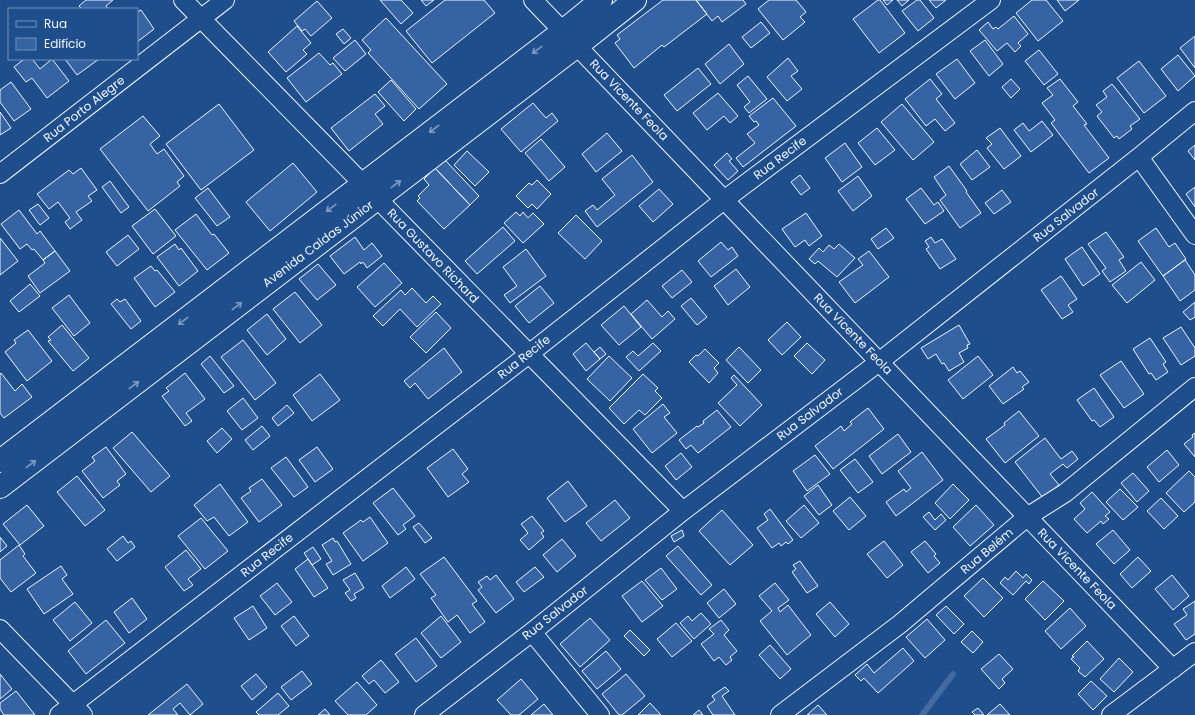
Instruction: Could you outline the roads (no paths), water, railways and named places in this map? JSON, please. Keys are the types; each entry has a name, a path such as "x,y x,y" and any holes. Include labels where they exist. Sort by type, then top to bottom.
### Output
{"main road":[{"name":"Avenida Caldas Júnior","path":"570,38 601,0"},
{"name":"Avenida Caldas Júnior","path":"0,487 370,191 570,38 635,0"},
{"name":"Avenida Caldas Júnior","path":"0,461 370,191"}],"street":[{"name":"Rua Gustavo Richard","path":"183,0 683,512"},
{"name":"Rua Porto Alegre","path":"0,174 225,0"},
{"name":"Rua Vicente Feola","path":"533,0 1173,669"},
{"name":"Rua Recife","path":"71,711 724,200 991,0"},
{"name":"Rua Salvador","path":"424,715 532,632 683,512 879,362 1195,111"},
{"path":"1139,157 1195,235"},
{"name":"Rua Belém","path":"780,715 900,624 1027,517 1065,493 1195,387"},
{"path":"0,629 71,711"},
{"path":"532,632 600,715"},
{"path":"1111,715 1195,652"}],"waterway":[{"path":"922,715 953,674"}]}
